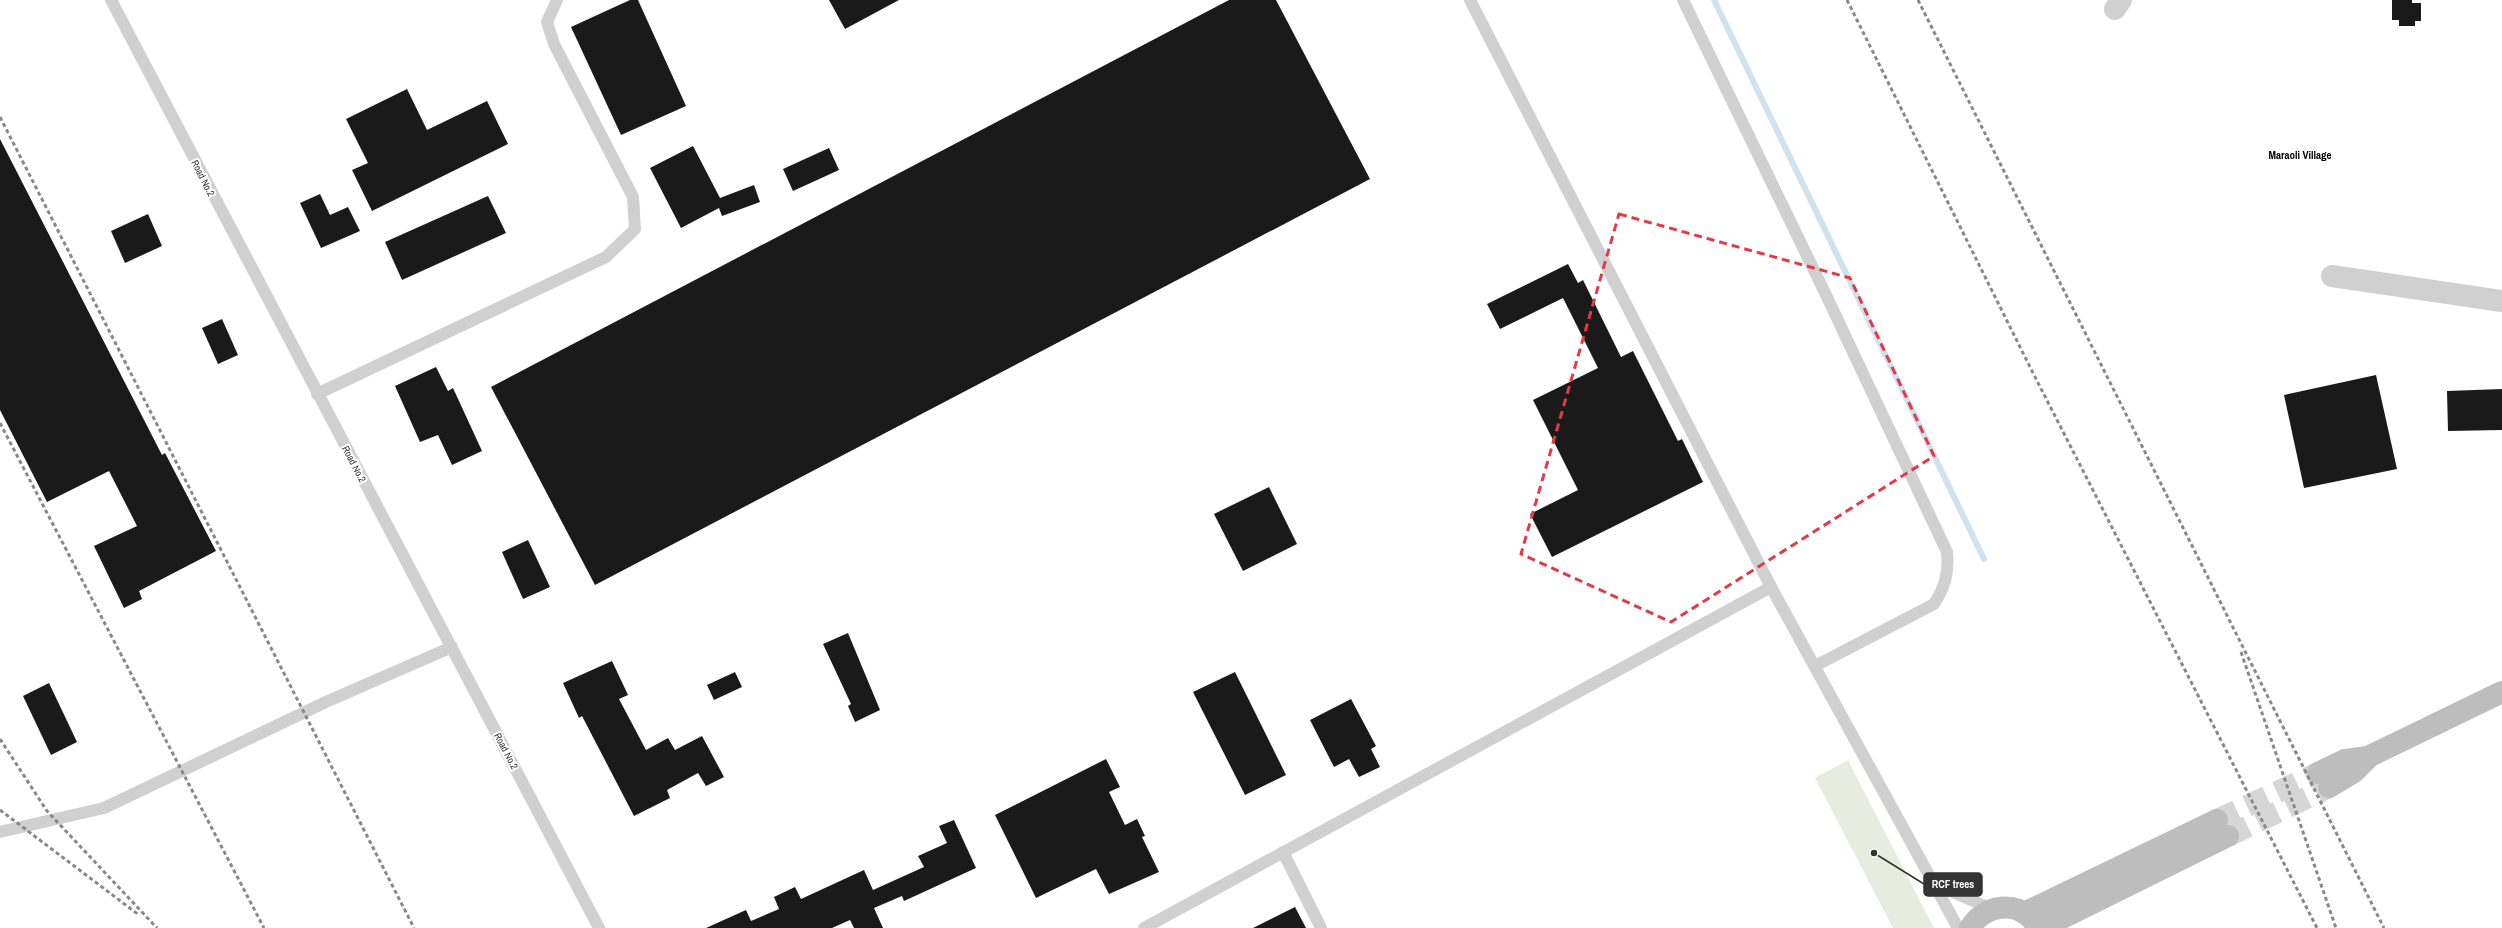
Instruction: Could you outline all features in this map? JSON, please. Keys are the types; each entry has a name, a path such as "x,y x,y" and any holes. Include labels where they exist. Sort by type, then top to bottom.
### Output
{"street":[{"path":"2332,276 2502,301"},
{"path":"2324,780 2354,772 2368,757 2502,692"},
{"path":"1970,928 1983,914 1992,909 2014,909 2031,920 2223,828"},
{"path":"2042,928 2140,869"}],"lane":[{"name":"Road No.2","path":"111,0 599,928"},
{"path":"317,394 606,257 635,229 633,197 554,44 547,22 557,0"},
{"path":"1470,0 1771,587 1958,928"},
{"path":"1683,0 1831,304 1947,552 1948,570 1943,590 1934,604 1815,666"},
{"path":"1144,928 1771,587"},
{"path":"0,832 104,808 328,701 452,648"},
{"path":"1283,852 1321,928"},
{"path":"1934,884 1992,909"}],"highlighted area":[{"path":"1619,214 1850,278 1934,456 1671,622 1521,554"}],"shaded area":[{"path":"1848,760 1934,928 1893,928 1815,778"}],"building":[{"path":"630,0 638,0 686,106 621,135 571,27"},
{"path":"829,0 899,0 845,29"},
{"path":"1229,0 1276,0 1370,179 595,585 491,387"},
{"path":"2392,0 2412,0 2412,3 2421,3 2421,21 2415,21 2415,26 2399,26 2399,20 2392,20"},
{"path":"407,89 427,130 487,101 508,144 372,211 352,170 368,163 346,119"},
{"path":"0,139 162,455 165,453 216,551 139,591 142,599 124,608 94,546 137,526 109,471 47,502 0,410"},
{"path":"693,146 720,198 754,185 760,202 722,216 719,208 681,228 650,168"},
{"path":"829,148 839,170 793,191 783,169"},
{"path":"320,194 330,215 348,207 360,231 321,248 300,203"},
{"path":"488,196 506,233 402,280 385,242"},
{"path":"148,214 162,246 125,263 111,231"},
{"path":"1568,264 1578,283 1583,280 1621,357 1633,351 1678,441 1682,439 1703,482 1552,557 1530,514 1578,490 1533,400 1598,368 1563,298 1500,329 1487,304"},
{"path":"222,319 238,355 218,364 202,328"},
{"path":"436,367 448,391 453,388 482,451 452,465 438,435 420,442 395,386"},
{"path":"2376,375 2397,469 2304,488 2284,395"},
{"path":"2502,389 2502,430 2448,431 2447,391"},
{"path":"1269,487 1297,544 1243,571 1214,514"},
{"path":"528,540 550,587 523,599 502,552"},
{"path":"848,633 880,710 855,722 848,706 851,704 823,644"},
{"path":"612,661 628,695 619,699 646,750 668,738 675,750 702,736 724,777 706,786 698,773 667,790 670,798 634,816 582,716 579,718 563,683"},
{"path":"735,672 742,687 714,700 707,685"},
{"path":"1235,672 1286,775 1245,795 1193,692"},
{"path":"49,683 77,742 51,755 23,696"},
{"path":"1351,699 1376,746 1371,749 1380,767 1359,777 1349,759 1334,767 1310,720"},
{"path":"1106,759 1120,787 1109,792 1125,825 1137,819 1145,836 1142,837 1159,872 1109,894 1096,869 1036,898 995,815"},
{"path":"954,820 976,868 904,901 902,896 874,908 883,928 854,928 850,920 832,928 706,928 746,910 751,921 779,909 774,897 795,887 801,899 864,870 873,890 924,867 918,856 947,843 939,826"},
{"path":"1295,907 1306,928 1253,928"}],"waterway":[{"path":"1714,0 1984,559"}],"tunnel":[{"path":"2217,820 2318,773"},
{"path":"2228,836 2329,787"}],"railway":[{"path":"1847,0 2033,373 2317,928"},
{"path":"1918,0 2384,928"},
{"path":"0,117 414,928"},
{"path":"0,423 264,928"},
{"path":"2241,652 2336,928"},
{"path":"0,739 47,811 157,928"},
{"path":"0,810 139,915"}],"place":[{"name":"RCF trees","path":"1874,853"}],"district":[{"name":"Maraoli Village","path":"2300,155"}]}
